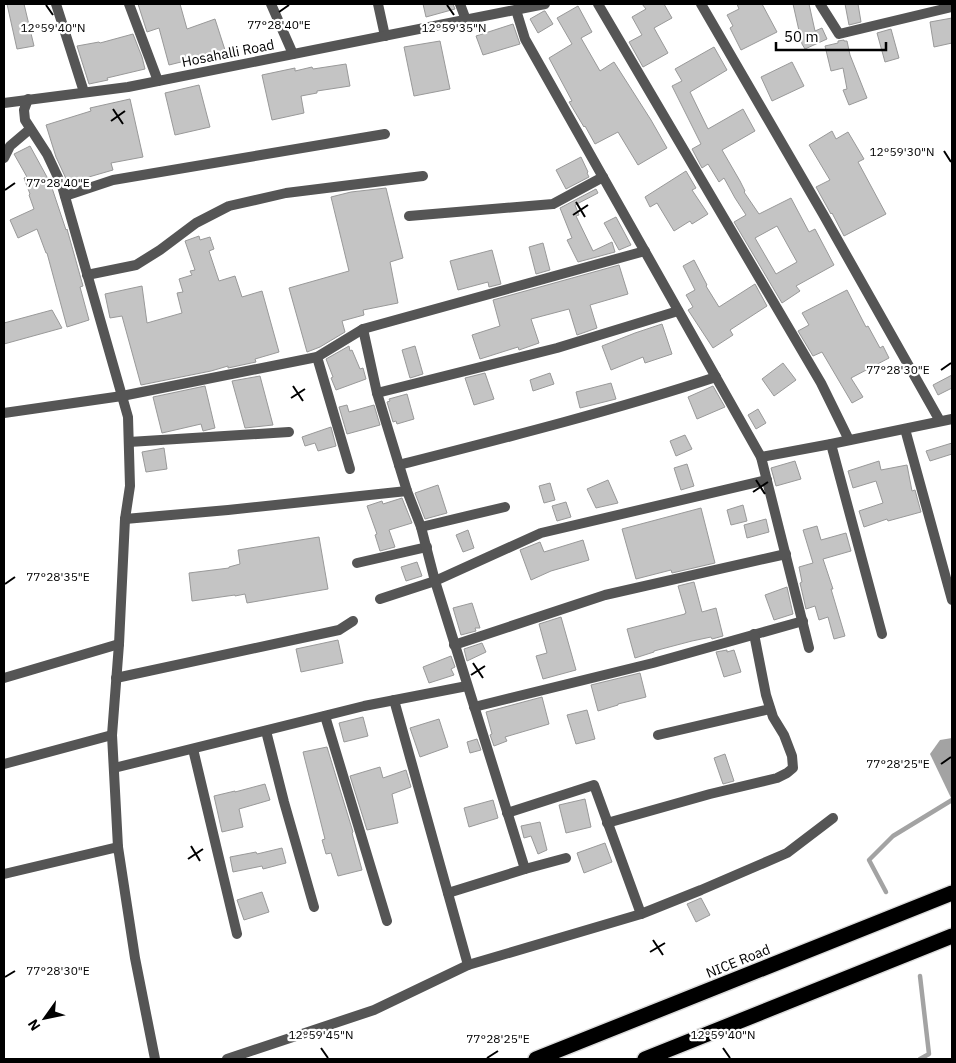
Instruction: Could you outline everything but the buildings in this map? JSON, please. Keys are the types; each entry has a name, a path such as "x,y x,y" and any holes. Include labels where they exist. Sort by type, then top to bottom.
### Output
{"highway":[{"name":"NICE Road","path":"536,1059 952,893"},
{"path":"645,1059 952,936"}],"street":[{"path":"56,4 84,92"},
{"path":"129,4 158,81"},
{"path":"271,4 293,54"},
{"path":"378,4 385,36"},
{"path":"460,4 466,20"},
{"name":"Hosahalli Road","path":"4,103 128,87 545,4"},
{"path":"598,4 820,383 849,440"},
{"path":"701,4 940,421"},
{"path":"820,4 839,34 952,7"},
{"path":"516,10 526,39 761,457 810,648"},
{"path":"28,99 24,110 25,120 47,154 62,186 128,417 130,486 125,519 119,644 112,735 118,847 134,958 155,1059"},
{"path":"4,158 10,146 30,129"},
{"path":"65,196 113,180 385,134"},
{"path":"87,275 136,265 196,224 229,206 286,194 423,176"},
{"path":"409,216 552,204 603,177"},
{"path":"4,413 122,396 318,357 362,329 645,251"},
{"path":"377,394 557,348 678,311"},
{"path":"362,329 377,394 407,491 421,527 454,645 525,869"},
{"path":"318,357 350,469"},
{"path":"399,465 664,394 716,377"},
{"path":"761,457 952,419"},
{"path":"905,429 952,600"},
{"path":"129,442 289,432"},
{"path":"831,444 882,634"},
{"path":"380,599 435,581 541,533 767,480"},
{"path":"125,519 407,491"},
{"path":"421,527 504,507"},
{"path":"356,563 427,547"},
{"path":"454,645 605,595 786,554"},
{"path":"116,678 339,630 353,621"},
{"path":"474,707 653,663 803,622"},
{"path":"607,822 777,778 788,773 793,768 792,756 784,735 770,709 754,634"},
{"path":"4,678 119,644"},
{"path":"114,768 325,716 467,686"},
{"path":"394,700 468,965"},
{"path":"658,735 770,709"},
{"path":"325,716 387,921"},
{"path":"266,730 314,907"},
{"path":"4,764 112,735"},
{"path":"193,749 237,934"},
{"path":"507,813 594,785 641,914"},
{"path":"227,1059 374,1010 468,965 641,914 787,853 833,818"},
{"path":"4,874 118,847"},
{"path":"448,893 566,858"}],"shaded area":[{"path":"952,738 952,800 930,754 940,740"}],"waterway":[{"path":"886,892 869,860 893,836 952,800"},
{"path":"920,976 929,1054 920,1059"}]}
